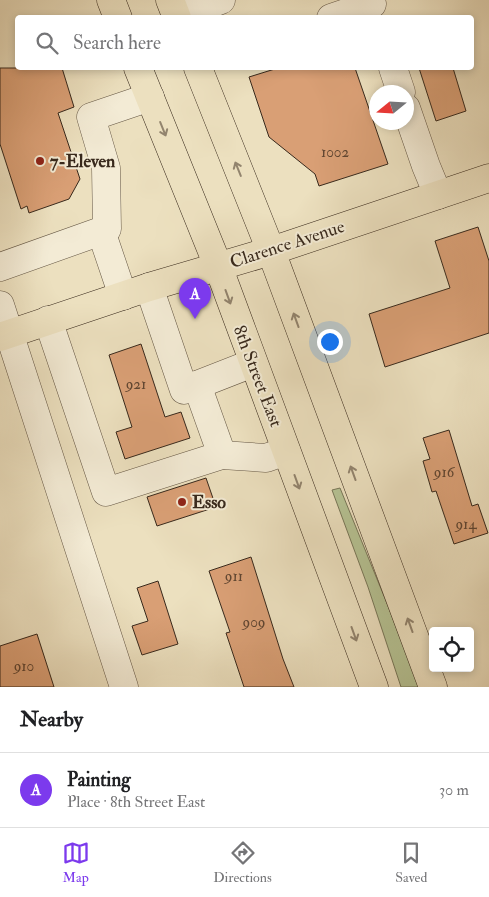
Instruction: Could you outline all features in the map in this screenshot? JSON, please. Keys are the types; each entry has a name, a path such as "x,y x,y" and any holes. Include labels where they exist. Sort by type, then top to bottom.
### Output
{"main road":[{"path":"111,0 117,15"},
{"name":"8th Street East","path":"139,70 218,266 374,687"},
{"path":"199,70 271,251 433,687"},
{"name":"Clarence Avenue","path":"4,336 149,287 271,251 489,178"}],"lane":[{"path":"175,11 220,0"},
{"path":"342,15 373,7"},
{"path":"394,70 399,85"},
{"path":"0,267 107,229 106,168 91,117 150,97"},
{"path":"414,130 438,195"},
{"path":"101,231 123,296"},
{"path":"149,287 184,390 254,363"},
{"path":"0,305 4,336 124,687"},
{"path":"48,320 106,492 222,455 266,458 286,451"},
{"path":"197,385 222,455"}],"green space":[{"path":"340,488 419,687 401,687 368,587 332,490"}],"building":[{"name":"7-Eleven","path":"0,68 15,68 15,70 63,70 74,107 58,113 80,179 69,199 29,213 27,206 21,209 0,144"},
{"path":"272,70 356,70 369,109 369,130 376,130 388,164 319,186 315,174 269,137 249,77"},
{"path":"420,70 454,70 466,111 436,121"},
{"path":"478,227 489,261 489,333 385,367 369,314 450,288 435,241"},
{"name":"Esso","path":"141,344 165,417 181,412 190,438 125,459 116,432 132,427 109,355"},
{"path":"449,430 472,506 478,504 488,533 454,544 436,491 432,492 423,461 430,459 423,438"},
{"name":"Esso","path":"206,478 216,507 157,526 147,497"},
{"path":"251,557 283,659 294,687 244,687 226,633 230,632 209,571"},
{"path":"158,581 178,644 142,655 132,626 148,621 137,588"},
{"path":"37,634 54,687 0,687 0,646"}],"place":[{"name":"7-Eleven","path":"40,161"},
{"name":"Painting","path":"195,319"},
{"name":"Esso","path":"182,502"}]}
